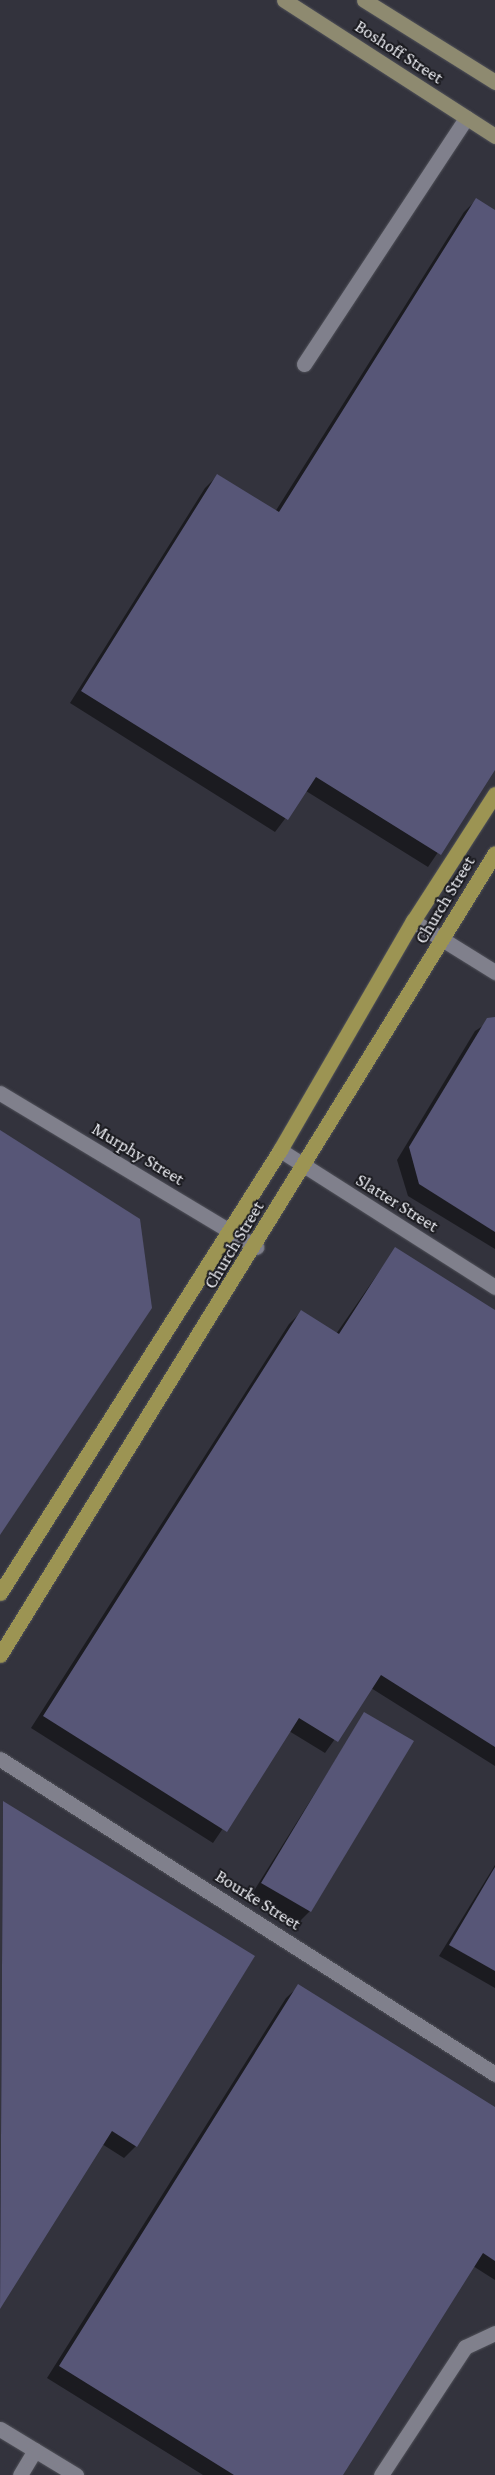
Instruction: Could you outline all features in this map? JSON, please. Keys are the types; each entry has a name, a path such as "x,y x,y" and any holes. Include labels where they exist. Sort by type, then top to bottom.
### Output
{"main road":[{"name":"Boshoff Street","path":"284,0 495,136"},
{"name":"Boshoff Street","path":"364,0 495,82"},
{"name":"Church Street","path":"0,1592 280,1150 413,921 495,794"},
{"name":"Church Street","path":"0,1654 256,1247 303,1166 495,853"}],"street":[{"path":"304,364 466,118"},
{"path":"413,921 495,972"},
{"name":"Murphy Street","path":"0,1093 256,1247"},
{"name":"Slatter Street","path":"280,1150 495,1287"},
{"name":"Bourke Street","path":"0,1759 495,2074"},
{"path":"381,2475 465,2347 495,2333"},
{"path":"0,2428 76,2475"},
{"path":"20,2475 35,2450"}],"building":[{"path":"476,198 495,210 495,770 441,855 316,777 288,820 81,691 217,474 279,512"},
{"path":"495,1017 495,1232 419,1184 409,1147 487,1018"},
{"path":"0,1130 140,1219 152,1308 0,1535"},
{"path":"395,1247 495,1310 495,1747 381,1675 338,1742 299,1718 227,1832 43,1716 301,1310 339,1334"},
{"path":"364,1712 414,1741 311,1912 261,1883"},
{"path":"3,1801 255,1956 137,2147 112,2131 0,2309"},
{"path":"495,1867 495,1971 449,1945"},
{"path":"298,1984 495,2107 495,2261 483,2253 343,2475 234,2475 59,2366"}]}
